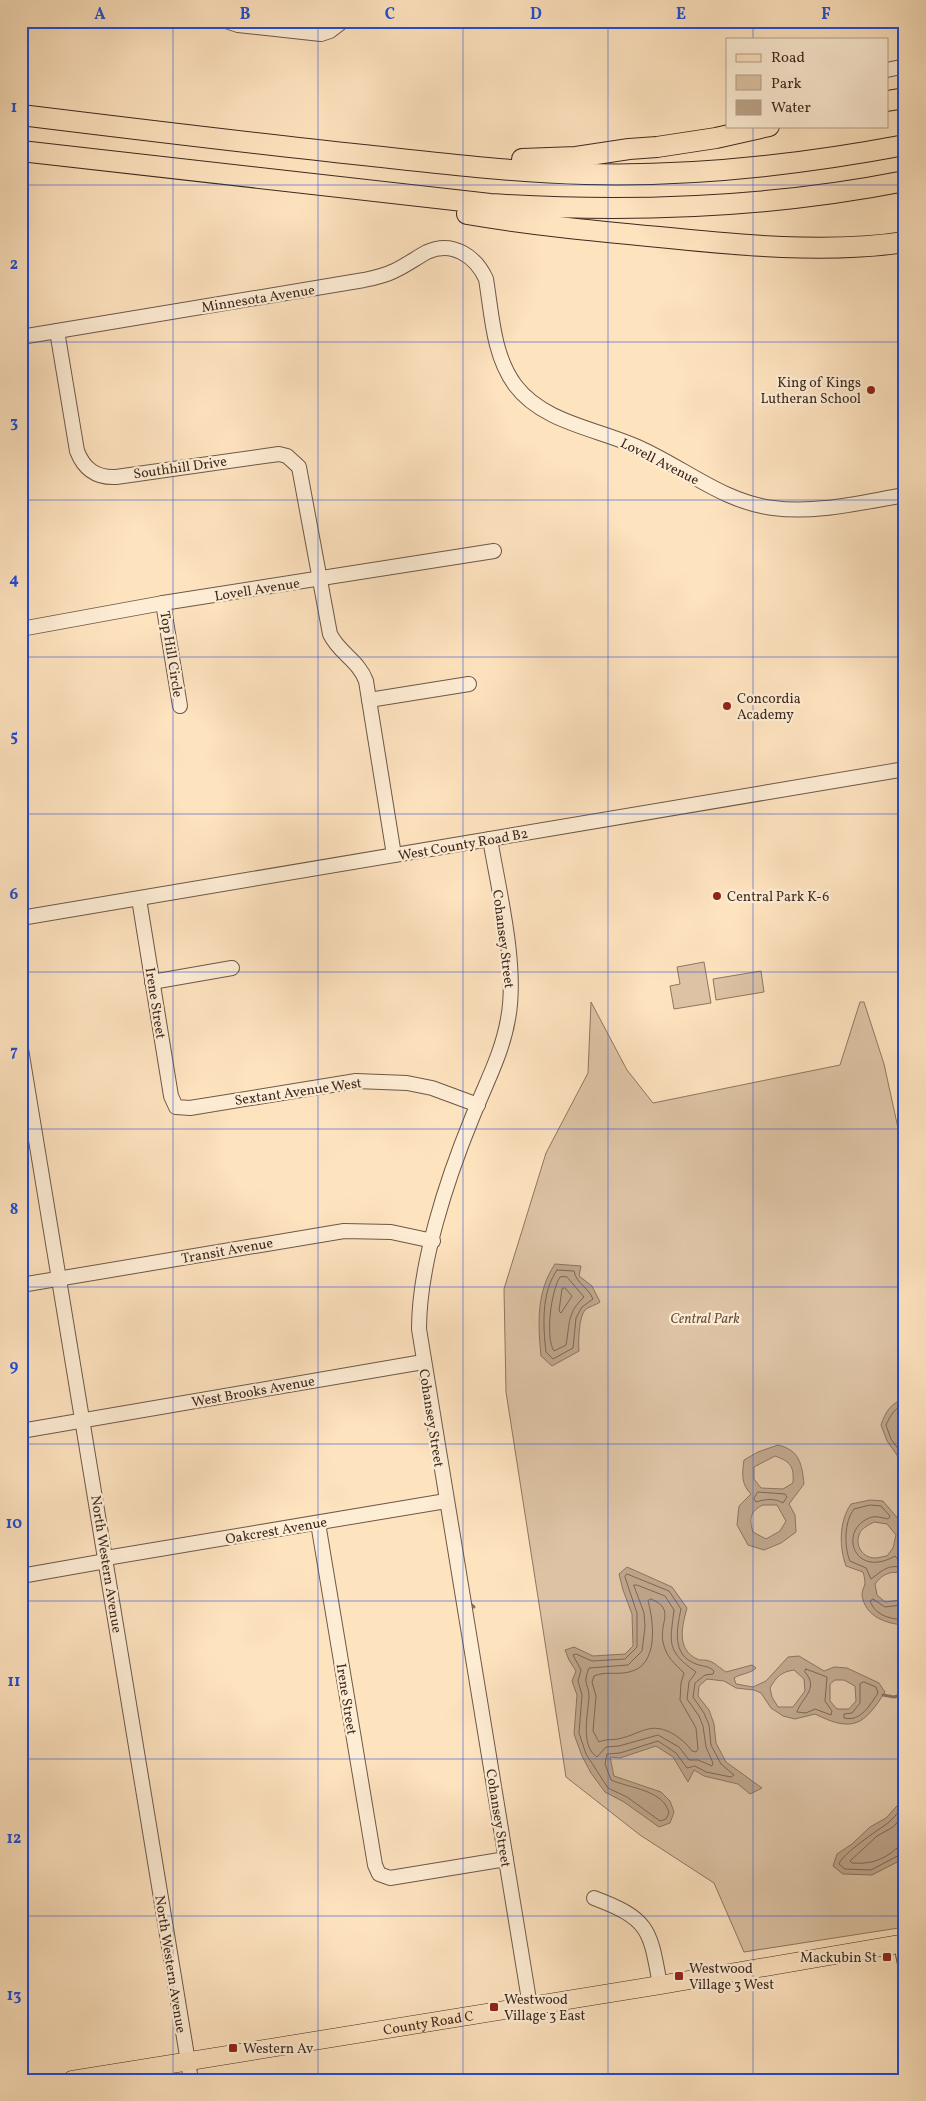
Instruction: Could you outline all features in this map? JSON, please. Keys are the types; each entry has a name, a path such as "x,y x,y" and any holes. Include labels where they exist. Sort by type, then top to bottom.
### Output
{"highway":[{"path":"888,89 905,86"},
{"path":"888,101 905,98"},
{"path":"21,115 498,170 587,174 646,174 758,168 905,146"},
{"path":"629,149 726,123"},
{"path":"335,152 528,159 576,157 679,144 759,128"},
{"path":"21,151 490,204 554,208 640,209 701,207 835,193 905,181"},
{"path":"333,187 388,200 498,219 720,243 837,247 905,242"}],"main road":[{"name":"County Road C","path":"72,2080 903,1944"}],"street":[{"path":"226,21 238,25 313,34 330,31 343,21"},
{"path":"888,70 905,66"},
{"name":"Minnesota Avenue","path":"21,337 364,280 392,272 428,252 438,249 450,248 460,251 470,256 482,270"},
{"name":"Lovell Avenue","path":"482,270 486,280 496,343 508,375 524,395 546,411 641,448 708,486 750,504 772,508 805,510 905,495"},
{"name":"Southhill Drive","path":"57,331 76,451 85,466 92,472 108,477 272,454 287,456 294,461 301,473 319,579"},
{"name":"Lovell Avenue","path":"21,629 163,603 494,551"},
{"path":"319,579 330,634 334,641 363,672 394,856"},
{"name":"Top Hill Circle","path":"163,603 180,706"},
{"path":"369,700 468,684"},
{"name":"West County Road B2","path":"21,918 905,769"},
{"name":"Cohansey Street","path":"490,839 509,954 511,997 504,1038 451,1176 433,1241 422,1286 419,1330 530,2006"},
{"name":"Irene Street","path":"138,899 171,1096 176,1107"},
{"path":"152,982 232,968"},
{"name":"North Western Avenue","path":"21,1049 190,2080"},
{"name":"Sextant Avenue West","path":"176,1107 190,1108 330,1084 381,1081 432,1088 478,1105"},
{"name":"Transit Avenue","path":"21,1285 344,1231 390,1232 433,1241"},
{"name":"West Brooks Avenue","path":"21,1431 423,1362"},
{"name":"Oakcrest Avenue","path":"21,1576 446,1501"},
{"name":"Irene Street","path":"318,1523 375,1866 379,1874 390,1878 506,1859"},
{"path":"594,1898 627,1911 643,1927 653,1947 660,1985"},
{"path":"903,1944 905,1964"}],"green space":[{"path":"704,962 711,1003 674,1009 670,986 680,984 677,967"},
{"path":"761,971 764,992 716,1000 713,979"},
{"name":"Central Park","path":"591,1002 627,1070 653,1103 840,1065 860,1002 864,1002 884,1064 905,1160 905,1927 744,1952 714,1883 640,1835 566,1777 506,1392 504,1289 546,1153 588,1073"}],"water":[{"path":"555,1264 581,1266 579,1276 592,1286 600,1302 586,1309 583,1313 579,1330 579,1351 552,1366 541,1356 539,1320 544,1286"},
{"path":"905,1399 905,1485 897,1455 887,1441 881,1425 889,1409 900,1400"},
{"path":"778,1445 791,1451 799,1459 804,1484 789,1504 795,1515 796,1532 781,1543 764,1550 748,1545 737,1525 739,1506 751,1494 745,1486 743,1479 744,1460 758,1452","holes":["775,1456 785,1460 790,1465 793,1472 793,1483 783,1489 761,1488 754,1479 754,1467","763,1505 777,1505 786,1521 780,1531 766,1539 753,1532 751,1523 753,1513"]},
{"path":"870,1500 883,1501 905,1527 905,1553 902,1557 905,1561 905,1574 888,1573 875,1584 877,1595 885,1602 900,1600 905,1595 905,1625 884,1621 867,1609 862,1595 865,1584 863,1572 846,1566 842,1551 841,1534 844,1518 851,1504","holes":["874,1522 887,1524 896,1535 893,1548 887,1556 875,1558 864,1554 858,1543 861,1530"]},
{"path":"627,1567 672,1587 687,1608 682,1636 683,1643 690,1655 698,1660 711,1662 726,1672 752,1665 756,1668 734,1678 736,1684 753,1687 766,1681 788,1657 799,1656 824,1671 834,1667 847,1668 879,1683 885,1692 871,1712 856,1723 848,1724 828,1720 815,1714 795,1719 783,1716 771,1708 761,1693 754,1690 736,1688 724,1681 707,1679 699,1686 698,1696 709,1710 714,1724 716,1743 726,1762 762,1788 750,1794 738,1784 704,1776 694,1770 688,1782 673,1757 656,1746 620,1758 610,1757 614,1776 661,1792 670,1801 674,1812 670,1823 659,1827 624,1802 605,1792 591,1773 574,1734 577,1695 572,1681 576,1671 565,1650 574,1647 593,1656 625,1654 633,1646 632,1614 619,1574","holes":["794,1670 804,1679 805,1691 793,1707 778,1707 772,1697 770,1688 779,1676","835,1680 844,1680 855,1686 856,1701 849,1709 837,1709 830,1701 830,1684"]},
{"path":"905,1797 905,1852 901,1860 872,1875 843,1874 833,1866 837,1854 852,1844 870,1827 886,1818"}],"waterway":[{"path":"468,1602 474,1607"},
{"path":"883,1695 894,1697 905,1694"}],"place":[{"name":"King of Kings Lutheran School","path":"871,390"},
{"name":"Concordia Academy","path":"727,706"},
{"name":"Central Park K-6","path":"717,896"},
{"name":"Mackubin St","path":"887,1957"},
{"name":"Westwood Village 3 West","path":"679,1976"},
{"name":"Westwood Village 3 East","path":"494,2007"},
{"name":"Western Av","path":"233,2048"}]}
